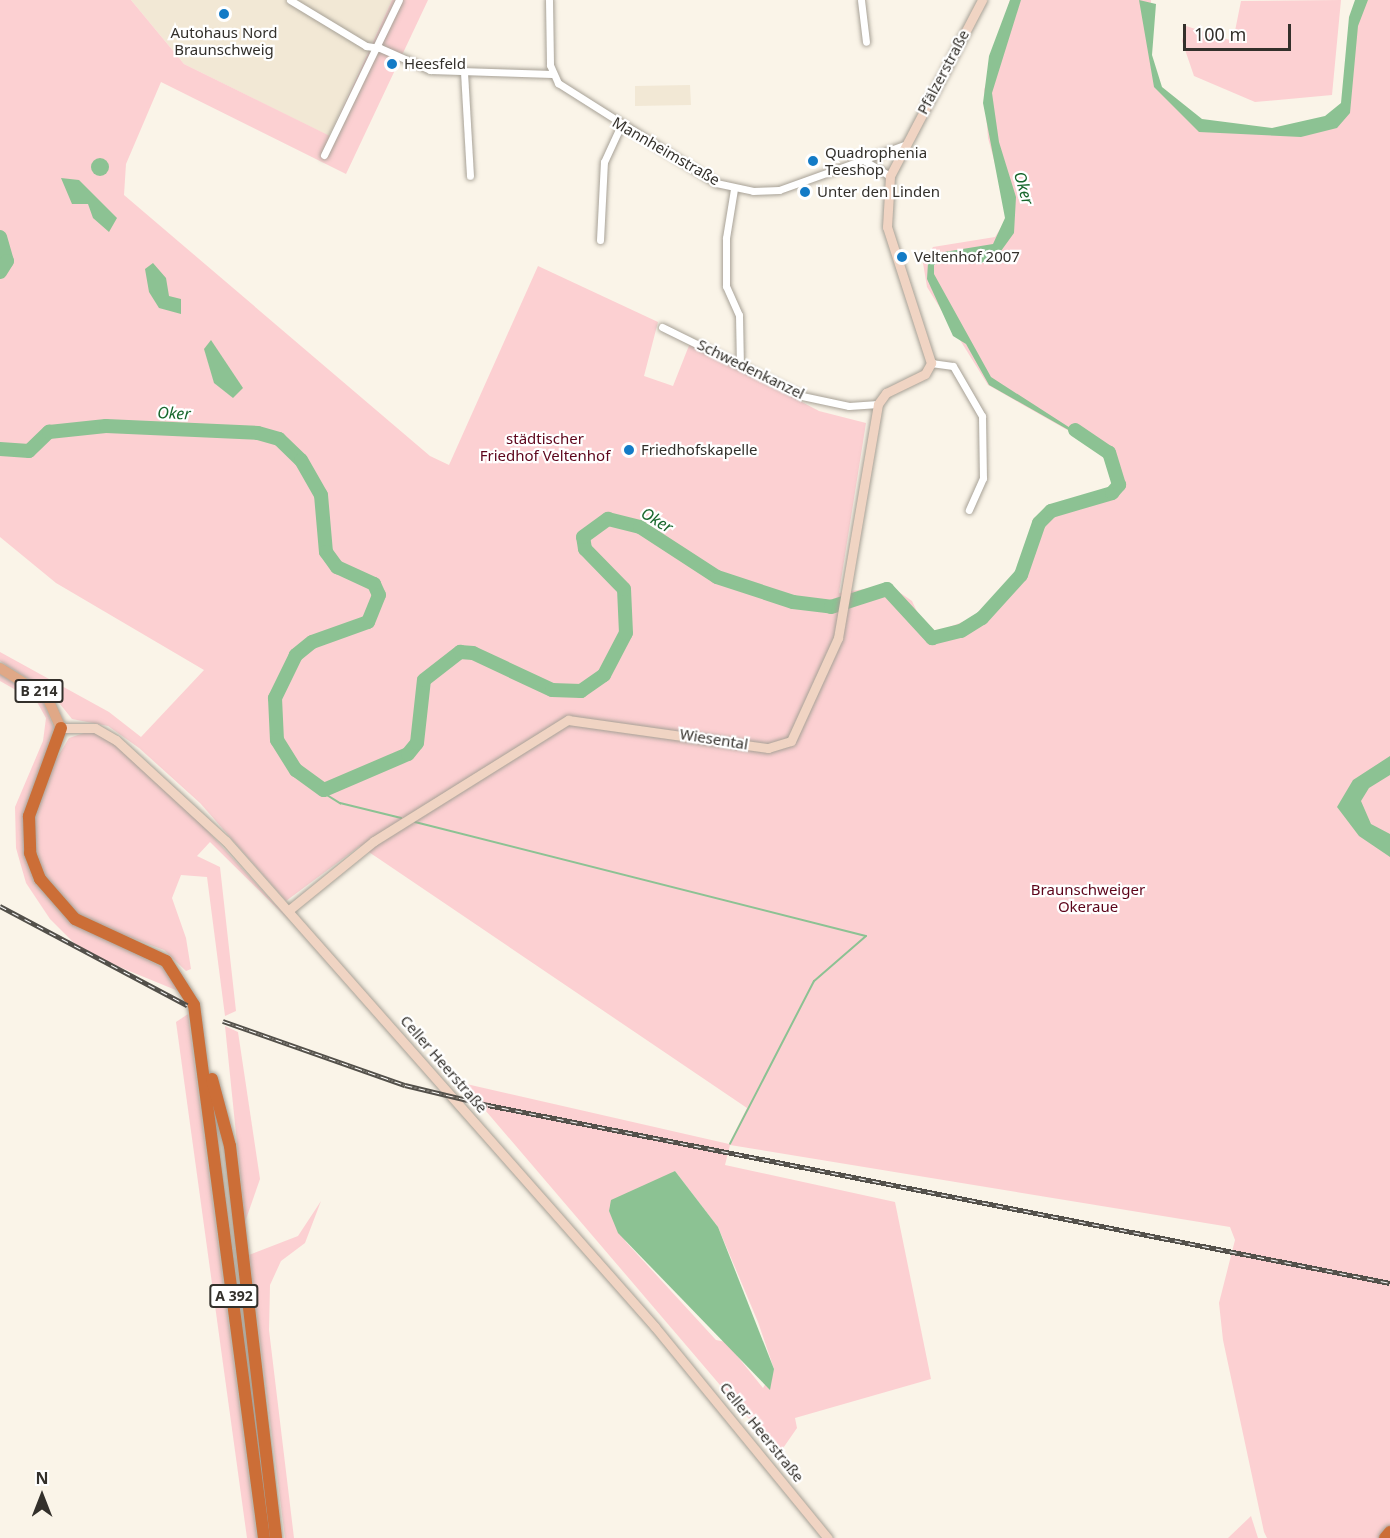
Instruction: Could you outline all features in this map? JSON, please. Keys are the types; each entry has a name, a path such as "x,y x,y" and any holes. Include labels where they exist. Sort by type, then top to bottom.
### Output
{"highway":[{"path":"61,728 29,816 36,870 50,895 75,919 152,952 178,973 194,1005 204,1054"},
{"name":"A 392","path":"204,1054 229,1136 276,1538"},
{"name":"A 392","path":"204,1054 264,1538"},
{"path":"1385,1538 1390,1532"}],"main road":[{"name":"B 214","path":"0,668 47,697 61,728"}],"street":[{"path":"290,0 366,46 380,48 417,67 464,72 552,74 549,0"},
{"path":"324,155 380,48 399,0"},
{"path":"861,0 866,42"},
{"name":"Pfälzerstraße","path":"904,145 982,0"},
{"path":"464,72 470,176"},
{"name":"Mannheimstraße","path":"552,74 566,90 621,125 734,189 779,190 904,145"},
{"path":"600,240 604,162 621,125"},
{"path":"878,404 891,390 925,374 931,363 887,227 890,176 904,145"},
{"path":"865,160 890,176"},
{"path":"734,189 726,238 726,286 739,315 740,365"},
{"name":"Schwedenkanzel","path":"662,327 813,400 878,404"},
{"path":"931,363 953,366 982,416 983,478 969,510"},
{"name":"Wiesental","path":"289,910 374,841 568,720 768,748 785,745 796,733 841,622 878,404"},
{"name":"Celler Heerstraße","path":"61,728 95,728 131,751 199,812 289,910 655,1327 828,1538"}],"shaded area":[{"path":"131,0 392,0 329,136 184,64"},
{"path":"1010,0 1021,0 992,93 999,142 1016,197 1014,233 1001,251 982,263 951,256 934,265 934,274 991,377 1109,453 989,385 966,344 953,336 927,279 928,263 938,253 993,244 1005,218 983,103 989,56"},
{"path":"1139,0 1156,4 1152,55 1162,87 1202,119 1272,128 1325,116 1341,103 1349,17 1355,0 1368,0 1358,26 1350,113 1337,128 1301,137 1199,132 1154,87"},
{"path":"690,85 691,105 635,106 635,86"},
{"path":"100,158 106,161 109,167 106,173 100,176 94,173 91,167 94,161"},
{"path":"61,178 79,180 117,218 109,232 93,218 88,204 72,204"},
{"path":"153,263 166,278 169,296 181,299 181,314 159,308 149,292 145,269"},
{"path":"211,340 243,388 233,398 214,383 204,349"},
{"path":"1390,756 1390,775 1369,788 1361,801 1371,824 1390,834 1390,857 1359,836 1337,807 1353,780"},
{"path":"675,1171 718,1227 774,1369 770,1390 618,1233 609,1211 611,1200"}],"green space":[{"name":"Braunschweiger Okeraue","path":"0,0 131,0 184,64 330,136 392,0 428,0 346,174 161,82 126,164 124,195 430,456 449,465 538,266 658,322 644,376 673,386 690,343 819,411 866,423 839,593 889,585 912,601 925,628 934,633 975,617 1019,575 1037,522 1055,504 1084,502 1116,485 1114,465 1069,431 988,385 927,287 923,263 933,247 995,237 1009,215 988,138 984,90 1010,0 1151,0 1150,55 1158,85 1199,121 1240,130 1285,129 1328,119 1345,103 1359,0 1390,0 1390,1538 1267,1538 1223,1340 1219,1303 1235,1240 1230,1227 730,1145 725,1165 895,1202 931,1379 795,1418 797,1428 779,1454 462,1083 729,1144 747,1108 360,846 286,901 200,803 139,748 108,726 72,719 52,694 0,661 0,652 109,712 141,737 204,670 56,583 0,537","holes":["675,1171 718,1227 758,1322 774,1369 763,1388 726,1342 716,1340 626,1242 609,1211"]},
{"path":"1341,0 1332,95 1255,102 1194,76 1182,41 1186,26 1233,41 1241,1"},
{"path":"0,674 43,702 54,728 24,820 34,882 70,921 168,970 183,993 83,952 50,919 26,883 16,848 15,807 43,741 46,718 37,702 0,681"},
{"path":"90,731 113,742 174,794 290,921 210,842 197,856 220,867 236,1011 225,1016 207,877 181,875 172,898 186,938 191,969 186,971 164,950 84,920 46,880 32,838 32,816 45,778 69,738"},
{"path":"188,1014 257,1538 247,1538 176,1022"},
{"path":"225,1026 238,1032 260,1179 245,1222"},
{"path":"321,1201 305,1243 281,1261 270,1285 269,1330 294,1538 285,1538 249,1255 298,1236"},
{"path":"1251,1516 1258,1538 1228,1538"}],"waterway":[{"name":"Oker","path":"0,237 7,261 0,272"},
{"name":"Oker","path":"0,449 29,451 49,432 106,426 258,433 279,439 301,460 321,495 326,552 337,567 374,584 379,595 368,622 312,642 296,655 275,698 277,740 296,770 324,790 408,754 417,743 424,680 460,652 473,653 552,690 581,691 604,675 626,633 624,589 585,549 583,537 608,519 640,527 717,577 793,602 831,607 887,589 932,638 961,631 982,618 1021,575 1039,523 1051,511 1112,493 1119,485 1109,453 1075,430"},
{"path":"314,787 340,803 401,818"},
{"path":"415,822 866,936 814,981 730,1144"}],"railway":[{"path":"0,906 187,1005"},
{"path":"223,1021 405,1085 488,1105 1390,1283"}],"place":[{"name":"Autohaus Nord Braunschweig","path":"224,14"},
{"name":"Heesfeld","path":"392,64"},
{"name":"Quadrophenia Teeshop","path":"813,161"},
{"name":"Unter den Linden","path":"805,192"},
{"name":"Veltenhof 2007","path":"902,257"},
{"name":"Friedhofskapelle","path":"629,450"}],"park label":[{"name":"städtischer Friedhof Veltenhof","path":"545,446"}]}
